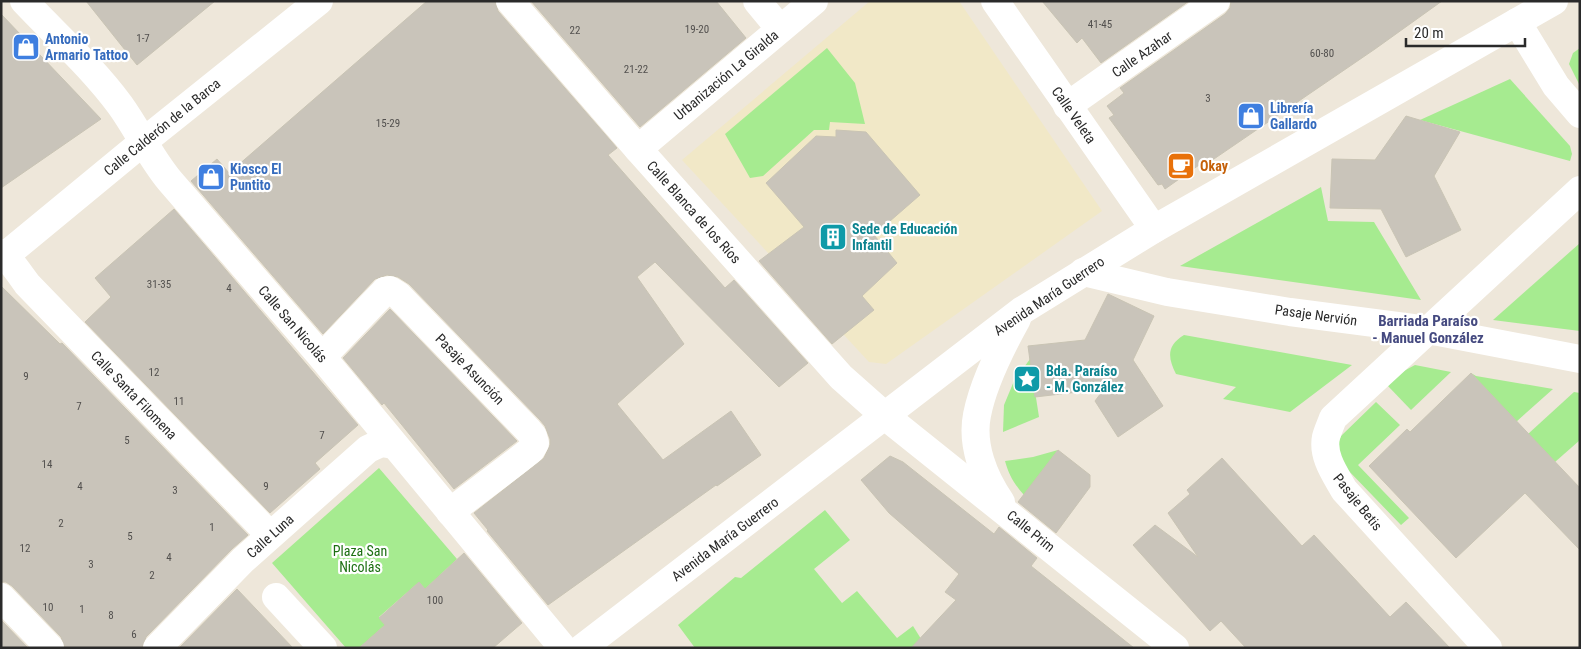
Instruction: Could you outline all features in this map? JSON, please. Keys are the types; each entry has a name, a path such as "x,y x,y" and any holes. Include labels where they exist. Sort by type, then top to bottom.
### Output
{"street":[{"name":"Calle San Nicolás","path":"24,1 100,81 132,122 156,164 322,356 563,648"},
{"name":"Calle Calderón de la Barca","path":"4,254 319,1"},
{"name":"Calle Blanca de los Ríos","path":"510,1 638,149 841,377 885,416"},
{"path":"757,1 780,30"},
{"name":"Urbanización La Giralda","path":"638,149 814,1"},
{"name":"Calle Veleta","path":"995,1 1154,229"},
{"name":"Calle Azahar","path":"1068,106 1216,1"},
{"name":"Avenida María Guerrero","path":"582,648 1022,311 1154,229 1554,1"},
{"path":"1517,22 1556,86 1580,114"},
{"name":"Pasaje Betis","path":"1488,648 1344,490 1332,471 1327,454 1326,438 1334,418 1580,190"},
{"name":"Calle Santa Filomena","path":"4,254 13,268 28,284 270,535"},
{"name":"Pasaje Nervión","path":"1083,272 1131,285 1204,298 1290,312 1428,330 1580,359"},
{"name":"Pasaje Asunción","path":"322,356 385,292 390,290 398,295 533,436 535,443 530,450 450,512"},
{"path":"1009,514 985,475 976,436 976,416 1002,347 1022,311"},
{"name":"Calle Prim","path":"885,416 1175,648"},
{"name":"Calle Luna","path":"157,648 270,535 368,449 382,443 394,444"},
{"path":"1,597 50,648"},
{"path":"276,597 323,648"}],"shaded area":[{"path":"870,1 959,1 1102,211 886,364 869,362 682,160"}],"green space":[{"path":"827,48 855,83 865,124 830,122 829,130 814,130 763,176 750,178 725,134"},
{"path":"1580,48 1580,86 1569,64 1573,53"},
{"path":"1510,79 1570,146 1572,154 1570,161 1420,120"},
{"path":"1321,187 1328,221 1374,222 1421,300 1180,266"},
{"path":"1580,243 1580,331 1493,320"},
{"path":"1184,335 1352,365 1290,412 1223,399 1236,387 1176,374 1170,358 1171,348"},
{"path":"1030,359 1039,417 1003,432 1004,405 1014,381"},
{"path":"1415,365 1451,372 1411,410 1387,385 1400,373"},
{"path":"1471,373 1476,376 1553,389 1516,422"},
{"path":"1574,392 1580,393 1580,440 1555,462 1528,434"},
{"path":"1376,402 1400,425 1358,465 1409,518 1401,525 1345,467 1337,447 1341,436"},
{"path":"1058,450 1024,495 1012,479 1005,461 1033,457"},
{"name":"Plaza San Nicolás","path":"379,468 457,559 425,589 419,582 379,617 385,625 359,648 346,648 272,563"},
{"path":"825,510 850,540 814,569 842,603 857,591 897,638 913,626 925,648 695,648 678,625 735,577 741,578"}],"building":[{"path":"86,1 215,1 137,65"},
{"path":"427,1 495,1 498,11 617,148 608,155 725,288 734,280 808,363 779,387 655,262 637,277 684,344 617,404 663,460 731,411 761,455 548,605 474,513 544,458 550,445 550,439 545,426 540,420 409,284 398,277 387,275 375,279 323,334 191,181 217,159 229,173"},
{"path":"531,1 716,1 746,38 640,127"},
{"path":"1042,1 1189,1 1101,63 1082,38 1077,43"},
{"path":"1231,1 1442,1 1211,161 1209,158 1165,189 1162,184 1158,185 1109,118 1114,115 1107,106 1124,93 1120,88 1225,14 1230,8"},
{"path":"1,14 101,119 1,188"},
{"path":"1406,116 1460,132 1434,176 1461,230 1406,257 1381,209 1330,208 1332,159 1375,160"},
{"name":"Sede de Educación Infantil","path":"836,130 866,132 920,195 874,235 897,263 862,296 874,310 832,344 759,261 804,227 766,183 816,136 836,137"},
{"path":"174,209 358,425 315,463 320,469 270,513 85,322 111,297 95,278"},
{"path":"1,286 60,344 62,343 248,535 146,637 142,648 65,648 61,637 12,586 6,582 1,582"},
{"path":"1108,294 1154,316 1133,360 1163,406 1118,437 1095,401 1104,389 1035,397 1028,346 1085,340"},
{"path":"390,309 517,441 454,489 384,403 382,405 343,358"},
{"path":"1471,373 1580,488 1580,550 1525,493 1456,558 1369,466 1407,429 1410,432"},
{"path":"1058,450 1090,475 1090,487 1056,533 1018,502"},
{"path":"890,456 903,462 994,534 999,527 1037,558 1031,566 1134,648 911,648 956,600 945,592 959,574 889,513 861,480"},
{"path":"1222,458 1302,546 1314,535 1390,617 1406,602 1450,648 1246,648 1221,621 1210,631 1133,545 1155,525 1198,557 1168,513 1190,494 1187,490"},
{"path":"464,553 522,623 493,648 359,648 385,625 379,618 419,582 425,589"},
{"path":"237,589 293,648 179,648"},
{"path":"1,620 28,648 1,648"}],"place":[{"name":"Antonio Armario Tattoo","path":"26,47"},
{"name":"Librería Gallardo","path":"1251,116"},
{"name":"Okay","path":"1181,166"},
{"name":"Kiosco El Puntito","path":"211,177"},
{"name":"Sede de Educación Infantil","path":"833,237"},
{"name":"Bda. Paraíso - M. González","path":"1027,379"}],"district":[{"name":"Barriada Paraíso - Manuel González","path":"1428,330"}]}
